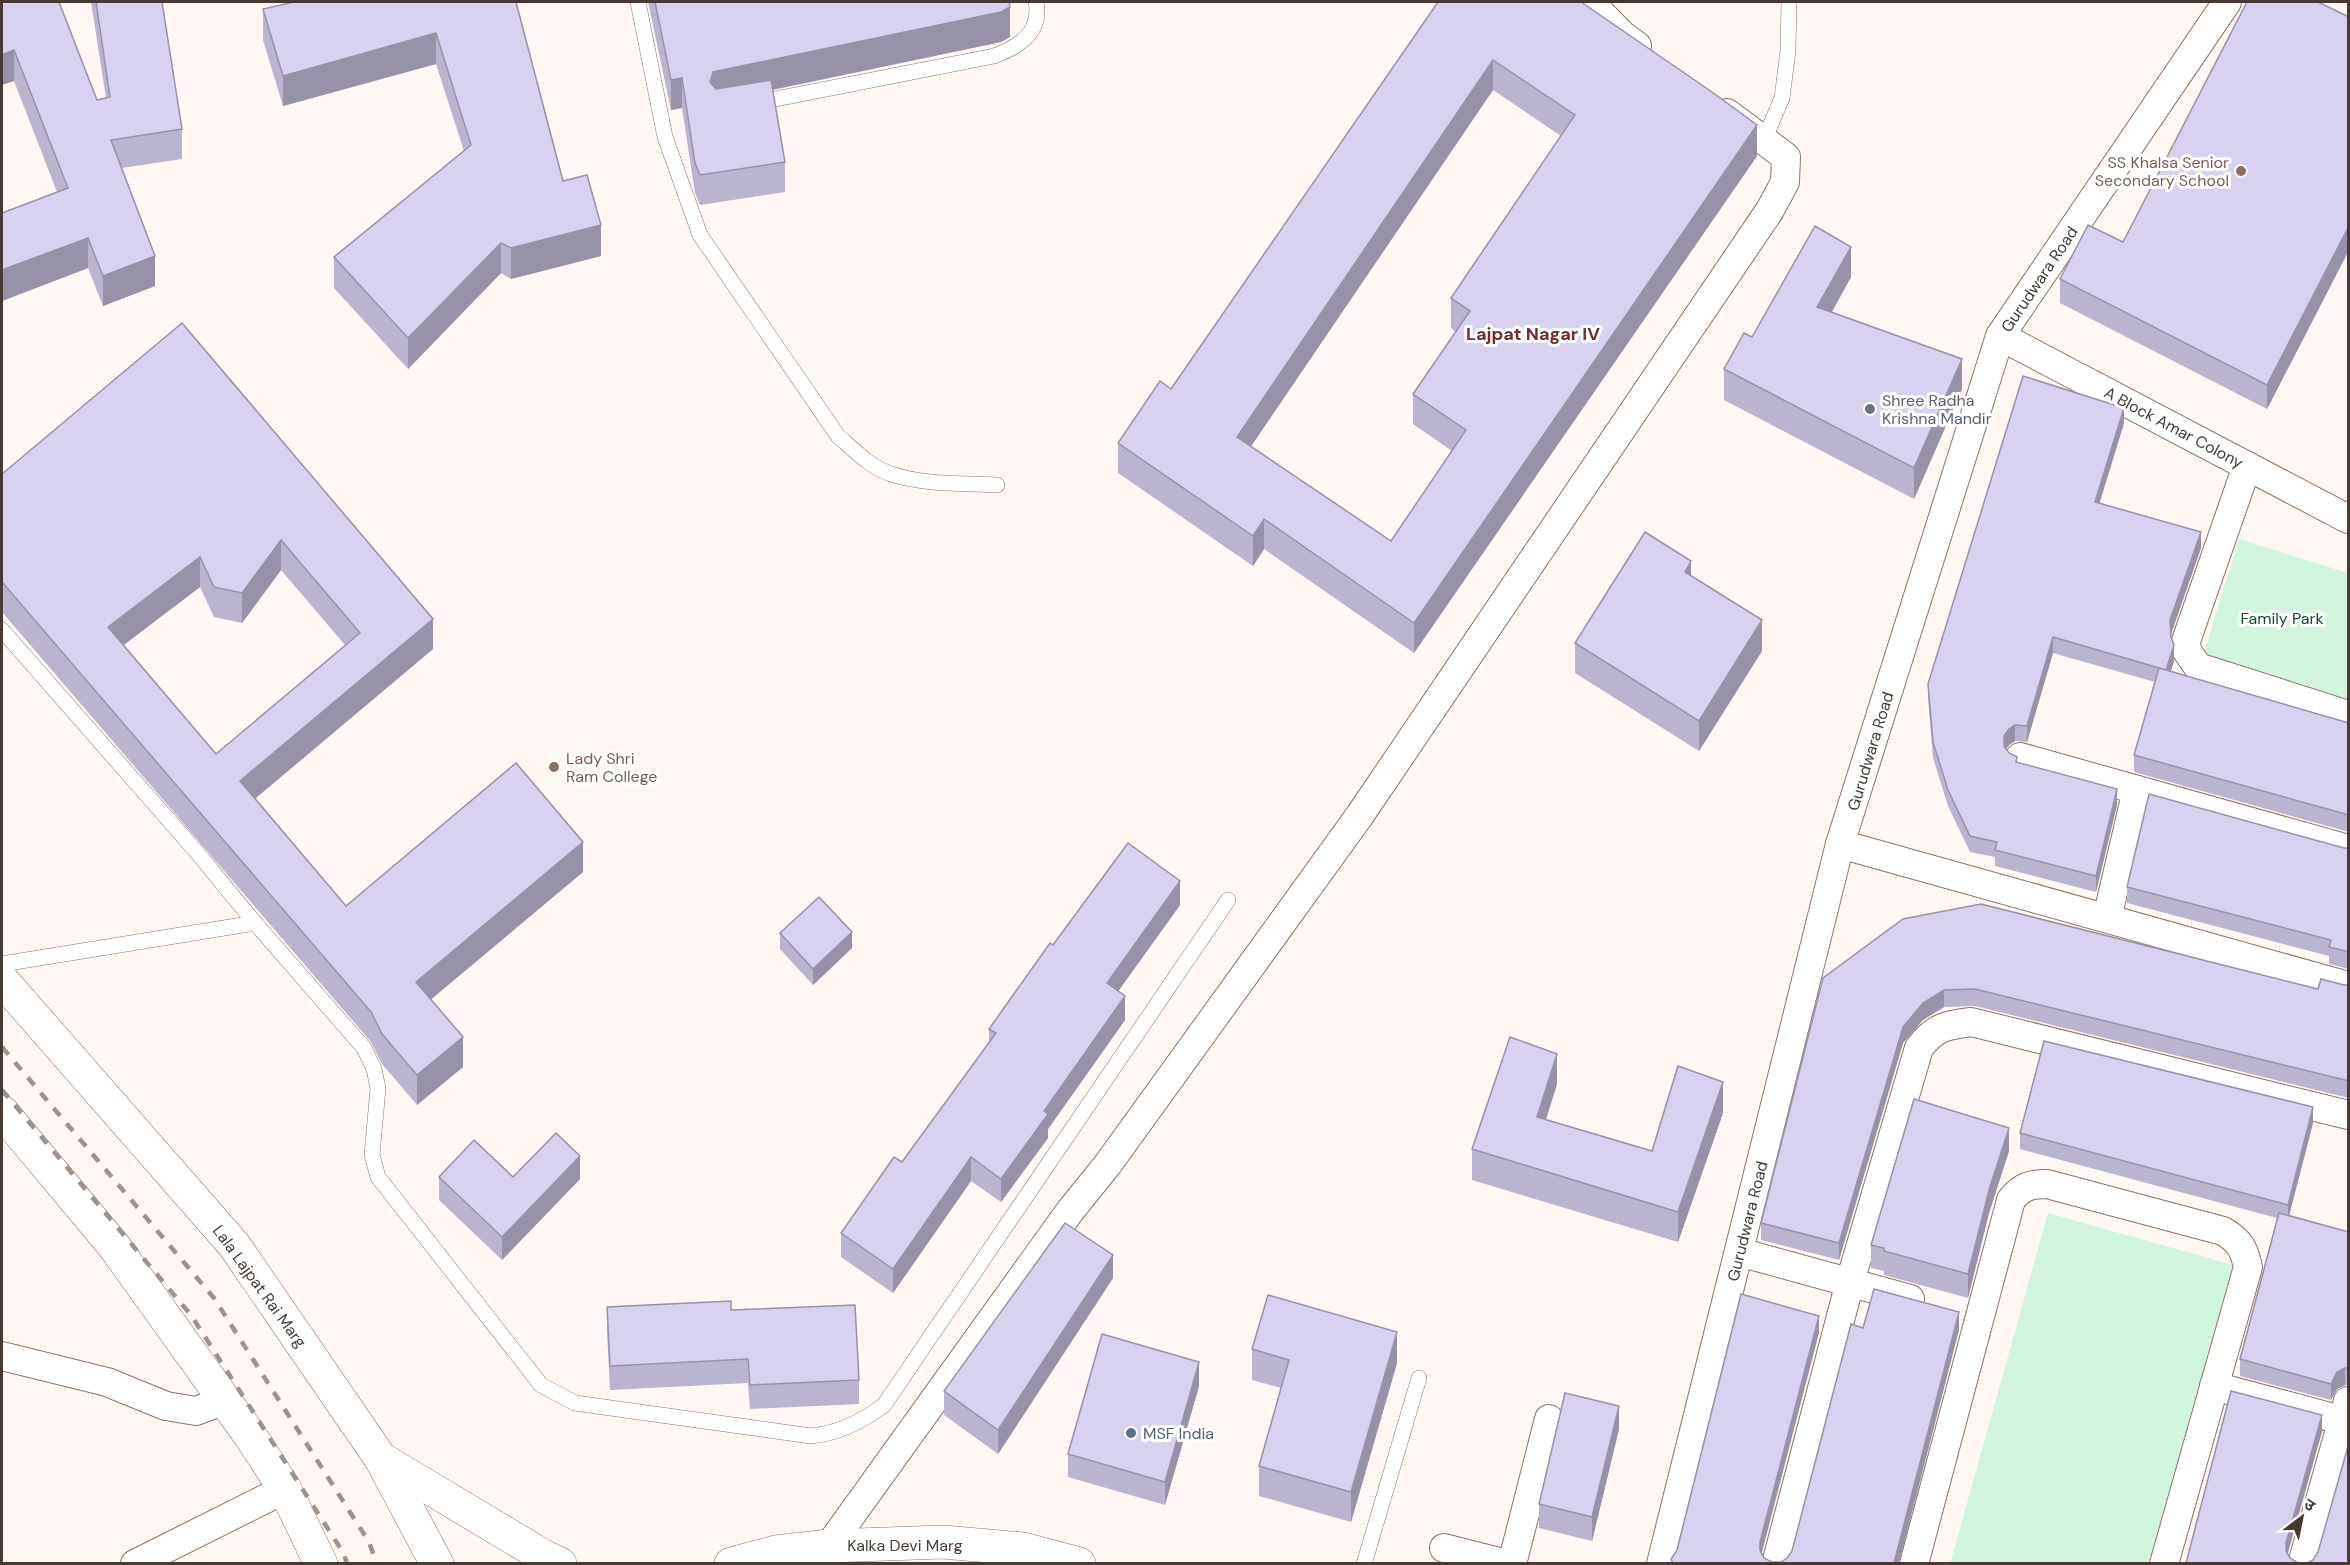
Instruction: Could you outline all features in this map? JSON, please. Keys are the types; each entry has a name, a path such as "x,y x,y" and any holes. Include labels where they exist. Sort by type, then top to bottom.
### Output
{"main road":[{"name":"Lala Lajpat Rai Marg","path":"2,980 234,1245 381,1459 437,1563"},
{"path":"2,1112 114,1246 225,1400 285,1489 321,1563"},
{"path":"381,1459 545,1557 561,1563"},
{"name":"Kalka Devi Marg","path":"731,1563 776,1552 829,1546 943,1542 1023,1549 1079,1563"}],"street":[{"path":"1590,2 1621,34 1659,62"},
{"name":"Gurudwara Road","path":"1661,1563 1840,844 2000,336 2227,2"},
{"path":"829,1546 1070,1211 1115,1155 1360,815 1770,210 1785,182 1786,157 1707,97"},
{"name":"A Block Amar Colony","path":"2000,336 2349,519"},
{"path":"2247,466 2186,641 2187,651 2198,668 2349,715"},
{"path":"2020,757 2349,849"},
{"path":"2107,918 2137,789"},
{"path":"1840,844 2349,986"},
{"path":"1776,1563 1850,1282 1919,1048 1930,1033 1949,1024 1971,1022 2349,1115"},
{"path":"1914,1563 1958,1312 2011,1200 2019,1189 2033,1184 2047,1184 2223,1231 2235,1238 2245,1249 2248,1267 2164,1563"},
{"path":"1739,1252 1958,1312"},
{"path":"2,1356 107,1382 166,1406 196,1411 225,1400"},
{"path":"2214,1386 2347,1415 2302,1563"},
{"path":"1512,1563 1549,1419"},
{"path":"135,1563 285,1489"},
{"path":"1444,1548 1507,1563"}],"lane":[{"path":"638,2 665,137 700,235 838,436 889,474 918,480 997,485"},
{"path":"742,106 994,56 1014,48 1035,27 1038,10 1036,2"},
{"path":"1764,140 1782,98 1788,51 1789,2"},
{"path":"2,630 195,850 255,924 364,1048 378,1088 372,1155 378,1177 541,1385 575,1403 811,1436 846,1428 869,1417 884,1405 1228,900"},
{"path":"2,964 255,924"},
{"path":"1364,1563 1419,1378"}],"green space":[{"name":"Family Park","path":"2239,539 2348,573 2348,704 2202,658"},
{"path":"2048,1213 2233,1265 2149,1563 1950,1564"}],"building":[{"path":"2,2 59,2 97,100 110,97 96,2 162,2 182,129 111,140 155,256 103,276 88,238 2,270 2,213 68,188 14,50 2,55"},
{"path":"294,2 516,2 563,181 587,175 601,225 511,248 501,243 408,338 334,257 471,145 436,33 283,76 263,9"},
{"path":"655,2 1009,2 1010,7 1001,12 713,72 710,82 716,89 771,80 785,162 700,175 695,163 682,78 671,80"},
{"path":"1438,2 1581,2 1757,125 1414,623 1264,519 1253,536 1118,443 1160,381 1171,389","holes":["1493,60 1575,115 1451,298 1470,311 1413,394 1466,430 1391,541 1237,437"]},
{"name":"SS Khalsa Senior Secondary School","path":"2247,2 2318,2 2349,17 2349,226 2267,385 2060,279 2088,225 2123,242"},
{"path":"1815,226 1851,247 1817,307 1962,359 1914,468 1724,369 1744,333 1752,337"},
{"path":"182,323 433,619 240,781 346,906 516,763 583,842 416,982 463,1037 417,1075 382,1034 371,1012 2,582 2,474","holes":["281,540 360,633 216,754 108,627 200,557 214,587 242,593"]},
{"path":"2023,376 2124,408 2095,502 2201,532 2170,620 2174,645 2166,670 2053,637 2027,726 2015,725 2004,736 2004,746 2009,753 2017,757 2016,762 2117,789 2096,876 1995,850 1997,842 1970,836 1948,790 1933,742 1928,684"},
{"path":"1645,532 1691,561 1685,572 1762,620 1699,721 1575,643"},
{"path":"2159,668 2349,723 2349,815 2134,755"},
{"path":"2149,794 2349,848 2349,952 2329,947 2331,940 2127,887"},
{"path":"1128,843 1180,881 1107,983 1125,996 1044,1111 1048,1114 1001,1179 971,1157 893,1269 841,1233 894,1157 902,1162 996,1033 989,1029 1050,943 1053,945"},
{"path":"819,897 852,932 813,969 780,933"},
{"path":"1981,904 2318,989 2321,979 2349,985 2349,1081 1975,989 1944,990 1923,1003 1903,1027 1839,1243 1761,1223 1823,978 1903,919"},
{"path":"1510,1037 1557,1054 1537,1117 1652,1151 1678,1066 1723,1082 1678,1212 1472,1149"},
{"path":"2044,1041 2313,1107 2288,1205 2020,1133"},
{"path":"1914,1099 2009,1128 1989,1190 1968,1274 1884,1251 1884,1248 1871,1245"},
{"path":"556,1133 580,1156 502,1237 439,1177 474,1140 513,1177"},
{"path":"2279,1213 2349,1232 2349,1368 2337,1372 2331,1384 2240,1359"},
{"path":"1065,1223 1113,1255 998,1430 944,1391"},
{"path":"1874,1289 1959,1312 1894,1563 1673,1563 1671,1559 1677,1550 1741,1294 1819,1316 1760,1542 1760,1550 1764,1558 1772,1562 1781,1562 1792,1551 1851,1324 1863,1328"},
{"path":"1268,1295 1397,1332 1351,1492 1259,1466 1289,1360 1252,1349"},
{"path":"731,1301 731,1310 855,1305 859,1380 750,1385 748,1359 610,1366 607,1307"},
{"path":"1102,1334 1199,1362 1165,1482 1068,1454"},
{"path":"2231,1391 2322,1415 2286,1543 2286,1551 2290,1558 2298,1563 2186,1563"},
{"path":"1565,1393 1619,1406 1592,1517 1539,1504"},
{"path":"2349,1443 2349,1563 2307,1563 2313,1560 2318,1552"}],"railway":[{"path":"2,1047 214,1298 369,1542 377,1564"},
{"path":"2,1090 191,1315 344,1554 347,1564"}],"place":[{"name":"SS Khalsa Senior Secondary School","path":"2241,171"},
{"name":"Shree Radha Krishna Mandir","path":"1870,409"},
{"name":"Lady Shri Ram College","path":"554,767"},
{"name":"MSF India","path":"1131,1433"}],"district":[{"name":"Lajpat Nagar IV","path":"1533,334"}]}
